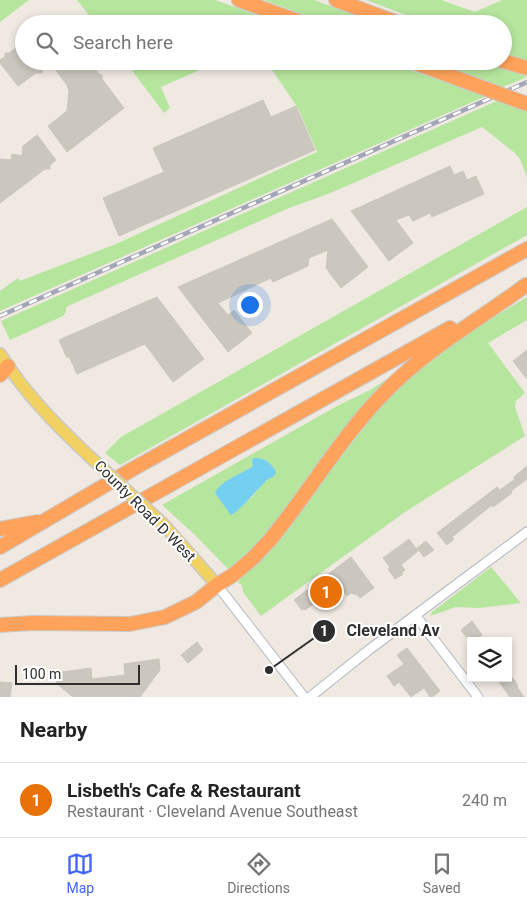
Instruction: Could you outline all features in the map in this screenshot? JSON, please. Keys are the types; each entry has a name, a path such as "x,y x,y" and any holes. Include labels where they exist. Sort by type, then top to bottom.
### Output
{"highway":[{"path":"239,0 281,15"},
{"path":"336,0 377,15"},
{"path":"512,64 527,68"},
{"path":"434,70 527,104"},
{"path":"0,547 130,470 527,249"},
{"path":"0,580 527,285"},
{"path":"0,625 32,623 113,625 147,622 181,610 196,602 217,585 234,575 270,540 349,435 386,391 429,352 527,285"},
{"path":"0,529 45,521"}],"main road":[{"name":"County Road D West","path":"0,354 3,369 88,455 164,526 217,585"}],"street":[{"path":"310,697 370,649 527,532"},
{"name":"County Road D West","path":"217,585 304,697"},
{"path":"416,616 478,697"}],"green space":[{"path":"0,0 29,0 0,22"},
{"path":"77,0 215,0 257,15 89,15"},
{"path":"264,0 314,0 355,15 305,15"},
{"path":"366,0 441,0 475,12 502,0 527,0 527,61 512,55 512,15 406,15"},
{"path":"132,70 200,70 161,87 170,108 164,113"},
{"path":"272,70 409,70 486,96 0,311 0,291 18,278 20,281 116,244 317,152 298,108"},
{"path":"454,70 509,70 527,77 503,87"},
{"path":"499,100 527,111 527,177 520,159 515,153 482,127 328,194 289,208 68,306 63,316 10,340 1,321"},
{"path":"527,207 527,235 120,465 105,453 121,437"},
{"path":"527,297 527,320 488,343 525,393 516,401 515,407 525,436 405,512 261,616 243,592 242,585 238,583 372,417 396,391 434,357 458,339"},
{"path":"404,368 263,541 230,571 162,505 337,406 370,390","holes":["254,458 257,458 271,478 266,479 252,497 232,515 222,485 253,466 252,462"]},
{"path":"491,567 521,603 479,608 456,607 430,616 432,612"}],"water":[{"path":"253,458 261,458 267,461 276,472 232,515 215,493 222,484 253,466"}],"building":[{"path":"15,49 15,70 43,70 42,73 36,73 18,86 0,63 0,60 5,57 5,53 9,53"},
{"path":"56,70 96,70 102,75 102,79 124,108 67,152 48,126 67,111 69,91 67,85"},
{"path":"263,100 271,117 296,106 315,150 119,236 103,198 164,172 153,148"},
{"path":"37,135 56,160 50,165 50,169 45,169 0,203 0,159 11,160 12,154 22,156 23,146"},
{"path":"450,166 454,175 463,171 467,180 476,176 484,194 432,217 430,213 413,221 409,215 396,220 413,243 389,261 351,211"},
{"path":"332,219 368,267 341,288 326,268 328,250 309,258 308,266 273,282 271,278 218,303 228,315 234,310 252,333 228,352 178,287"},
{"path":"157,297 204,359 173,382 145,344 77,374 59,340"},
{"path":"527,350 527,379 513,361"},
{"path":"527,466 527,479 511,491 512,493 493,507 492,505 452,537 454,539 447,545 437,533 497,487 500,490 515,479 514,477"},
{"path":"409,539 418,551 401,565 405,570 401,573 403,574 395,579 388,569 390,567 383,558"},
{"path":"426,541 434,550 424,557 417,548"},
{"path":"351,557 374,588 360,598 351,593 347,596 339,586 305,610 302,610 294,600"},
{"path":"472,621 482,635 467,638 461,630"},
{"path":"197,642 203,650 188,663 181,655"},
{"path":"407,648 440,691 432,697 424,688 411,697 399,682 394,686 387,676 404,664 397,655"},
{"path":"159,659 160,670 140,697 73,697 57,684 55,673 91,668 92,679 125,675 124,664"},
{"path":"513,678 524,697 510,697 499,682 512,682"},
{"path":"0,682 12,683 10,697 0,697"}],"railway":[{"path":"0,316 527,82"}],"place":[{"name":"Lisbeth's Cafe & Restaurant","path":"326,592"},
{"name":"Cleveland Av","path":"269,670"}]}
